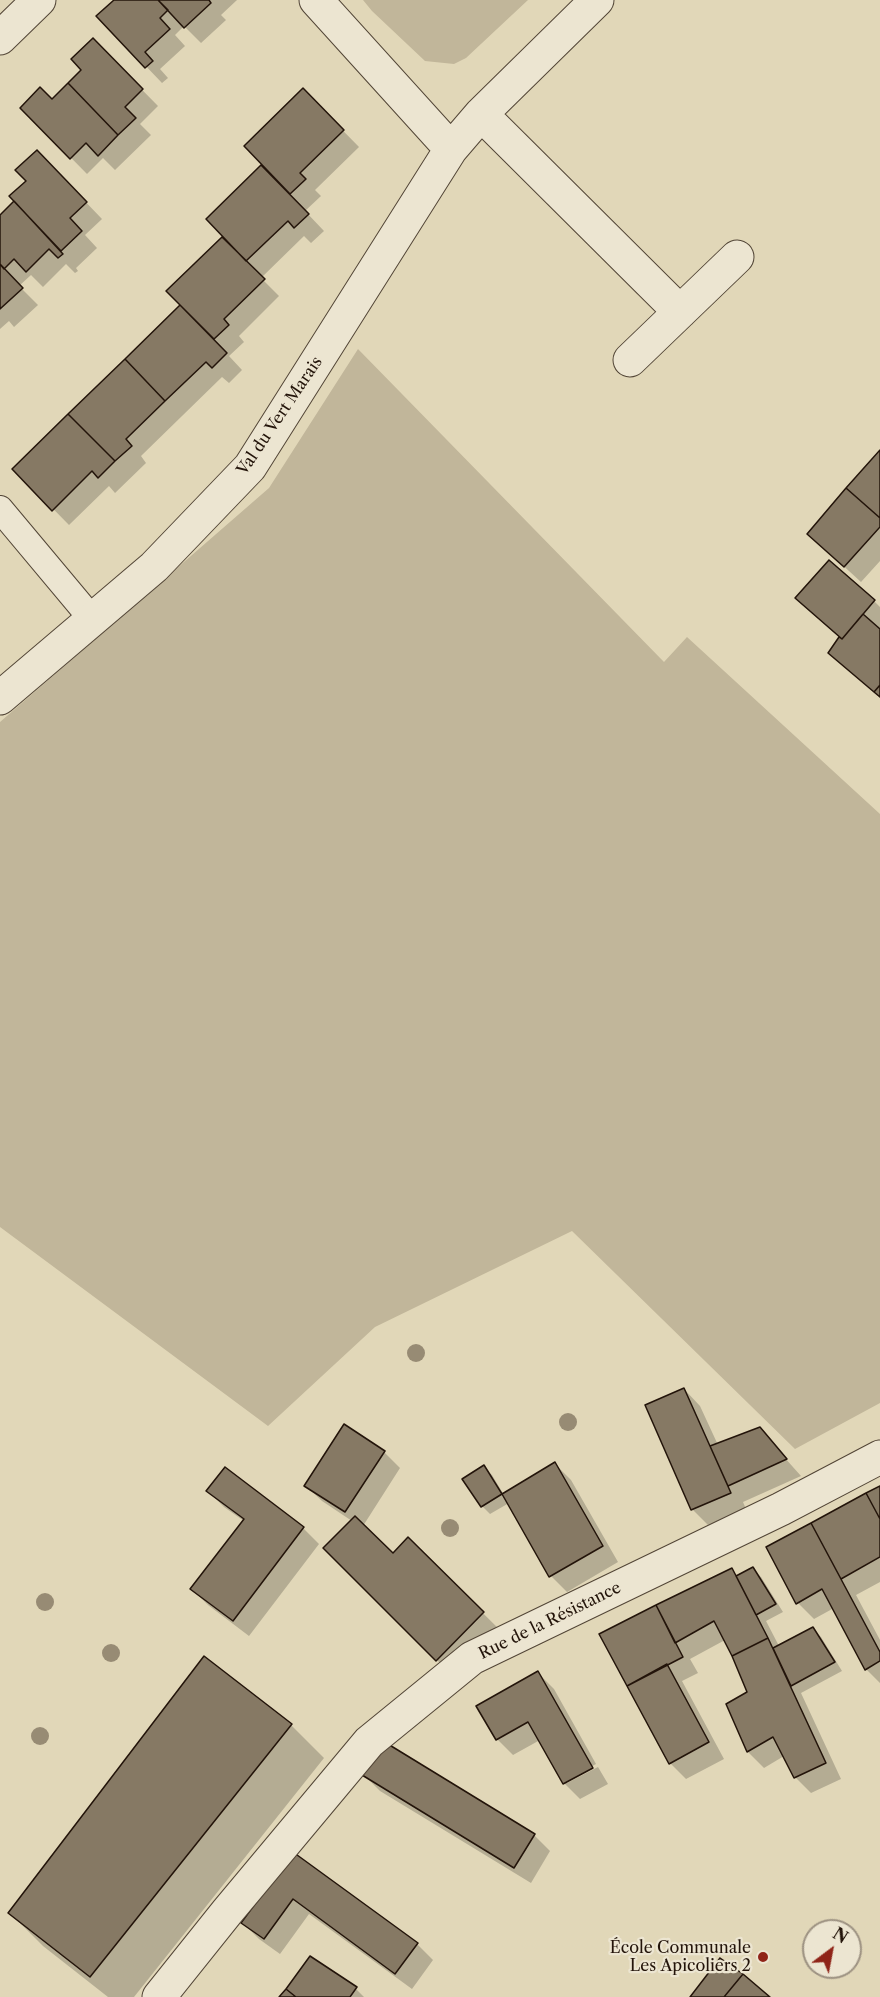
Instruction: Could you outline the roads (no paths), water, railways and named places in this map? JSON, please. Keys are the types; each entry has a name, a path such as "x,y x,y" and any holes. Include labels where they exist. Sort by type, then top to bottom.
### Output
{"street":[{"path":"0,38 39,0"},
{"path":"315,0 451,149"},
{"name":"Val du Vert Marais","path":"0,698 154,567 250,467 451,149 481,114 597,0"},
{"path":"481,114 680,312"},
{"path":"630,360 737,257"},
{"name":"Rue de la Résistance","path":"159,1997 369,1742 472,1658 781,1509 880,1457"}],"lane":[{"path":"0,509 92,619"}],"place":[{"name":"École Communale Les Apicoliers 2","path":"763,1957"}]}
